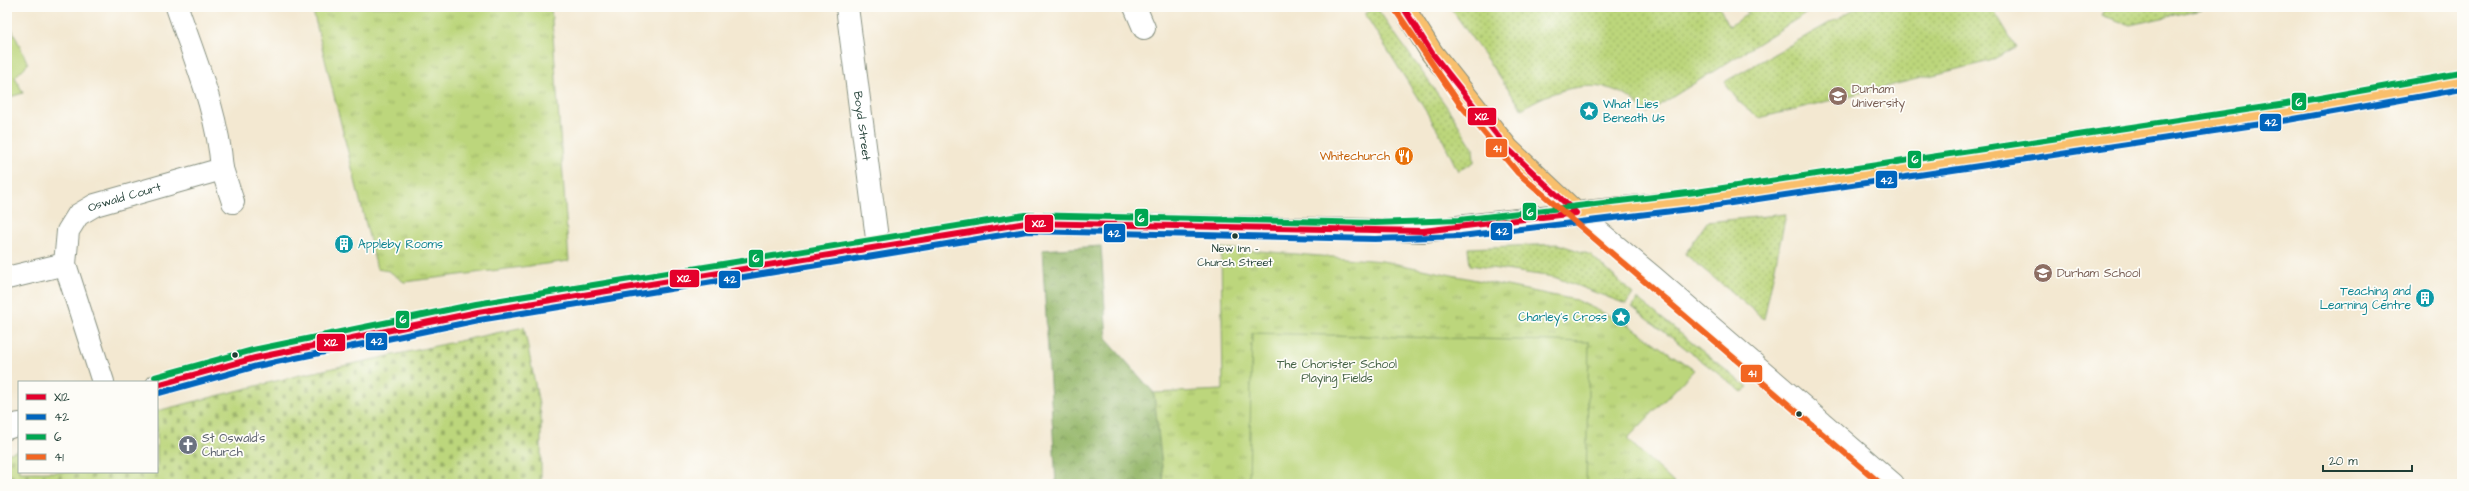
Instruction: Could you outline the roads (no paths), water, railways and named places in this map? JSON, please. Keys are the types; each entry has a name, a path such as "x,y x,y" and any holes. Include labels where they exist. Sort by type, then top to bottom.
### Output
{"main road":[{"path":"1403,7 1436,58 1508,149 1576,213 1697,200 2287,112 2462,81"}],"street":[{"path":"177,7 207,92 220,140 222,168 232,202"},
{"name":"Boyd Street","path":"847,7 878,246"},
{"path":"1136,7 1144,28"},
{"name":"Oswald Court","path":"103,381 65,264 68,231 78,215 95,205 222,168"},
{"path":"158,385 255,358 478,312 1026,223 1423,231 1576,213 1659,282 1893,484"},
{"path":"7,278 65,264"},
{"path":"7,428 18,424"}],"place":[{"name":"Durham University","path":"1838,96"},
{"name":"What Lies Beneath Us","path":"1589,111"},
{"name":"Whitechurch","path":"1404,156"},
{"name":"New Inn - Church Street","path":"1235,236"},
{"name":"Appleby Rooms","path":"344,244"},
{"name":"Durham School","path":"2043,273"},
{"name":"Teaching and Learning Centre","path":"2425,298"},
{"name":"Charley's Cross","path":"1621,317"},
{"name":"St Oswald's Church","path":"188,445"}],"park label":[{"name":"The Chorister School Playing Fields","path":"1337,371"}]}
